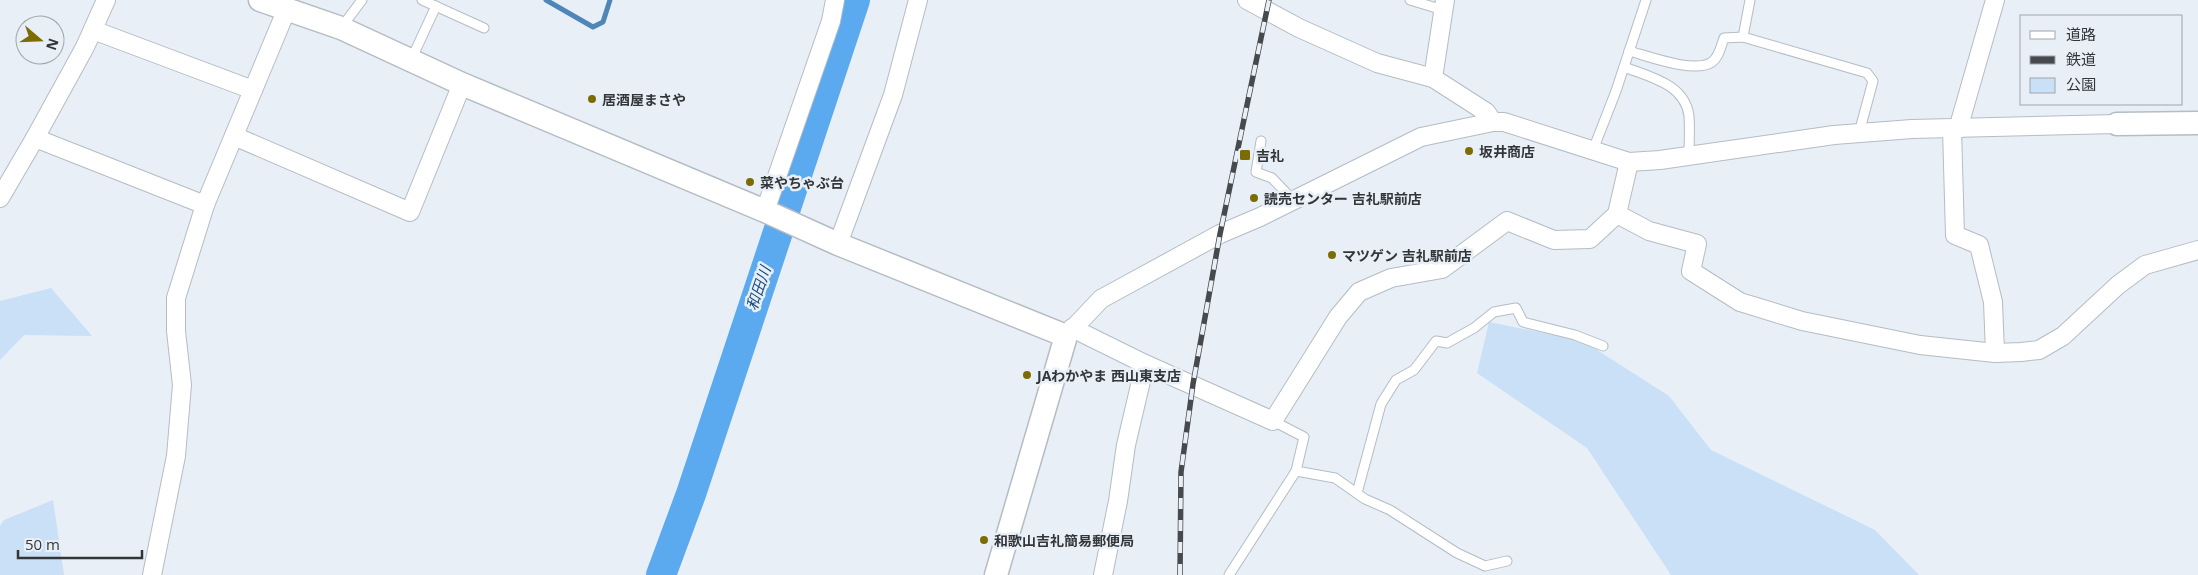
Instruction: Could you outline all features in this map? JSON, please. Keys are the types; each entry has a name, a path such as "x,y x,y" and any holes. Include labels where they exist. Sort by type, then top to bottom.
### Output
{"street":[{"path":"0,198 35,138 106,0"},
{"path":"260,0 286,11 341,28 462,84 769,212 838,244 1069,332 1273,421 1338,316 1358,292 1391,278 1442,269 1507,221 1554,240 1590,239 1617,214 1629,162"},
{"path":"769,212 831,21 835,0"},
{"path":"838,244 893,94 918,0"},
{"path":"1248,0 1299,28 1377,63 1433,78 1486,112 1493,122"},
{"path":"1995,0 1955,129 1955,234 1979,245 1993,302 1996,353"},
{"path":"1433,78 1444,5"},
{"path":"152,575 176,456 182,385 176,330 176,298 205,204 286,11"},
{"path":"92,30 253,90"},
{"path":"234,136 410,212 462,84"},
{"path":"996,575 1069,332 1100,298 1220,234 1294,201 1421,137 1493,122 1504,122 1629,162 1689,156 1859,133 2198,123"},
{"path":"35,138 205,204"},
{"path":"1617,214 1649,231 1697,244 1691,271 1740,302 1802,321 1920,345 1996,353 2039,350 2063,336 2118,285 2145,265 2198,250"},
{"path":"1102,575 1118,500 1126,445 1146,364"}],"lane":[{"path":"341,28 362,0"},
{"path":"422,0 484,28"},
{"path":"1410,0 1444,5"},
{"path":"1593,150 1624,67 1646,0"},
{"path":"1743,37 1750,0"},
{"path":"411,60 436,6"},
{"path":"1629,51 1694,68 1711,64 1717,58 1724,38 1743,37 1866,73 1873,81 1859,133"},
{"path":"1624,67 1671,86 1683,98 1689,115 1689,156"},
{"path":"1261,141 1256,172 1272,178 1294,201"},
{"path":"1356,493 1381,404 1396,380 1414,370 1436,341 1447,344 1474,328 1494,312 1516,308 1523,322 1575,335 1603,346"},
{"path":"1229,575 1296,471 1304,437 1273,421"},
{"path":"1296,471 1335,478 1356,493 1390,510 1449,549 1485,566 1507,561"}],"green space":[{"path":"51,288 92,336 24,335 0,360 0,301"},
{"path":"1489,322 1583,341 1669,396 1711,450 1875,530 1919,575 1671,575 1587,448 1477,373"},
{"path":"53,500 64,575 0,575 0,526 4,520"}],"waterway":[{"path":"546,0 593,27 603,22 610,0"},
{"name":"和田川","path":"661,575 691,494 855,0"}],"railway":[{"path":"1180,575 1181,472 1193,384 1220,234 1269,0"}],"place":[{"name":"居酒屋まさや","path":"592,99"},
{"name":"坂井商店","path":"1469,151"},
{"name":"吉礼","path":"1245,155"},
{"name":"菜やちゃぶ台","path":"750,182"},
{"name":"読売センター 吉礼駅前店","path":"1254,198"},
{"name":"マツゲン 吉礼駅前店","path":"1332,255"},
{"name":"JAわかやま 西山東支店","path":"1027,375"},
{"name":"和歌山吉礼簡易郵便局","path":"984,540"}]}
